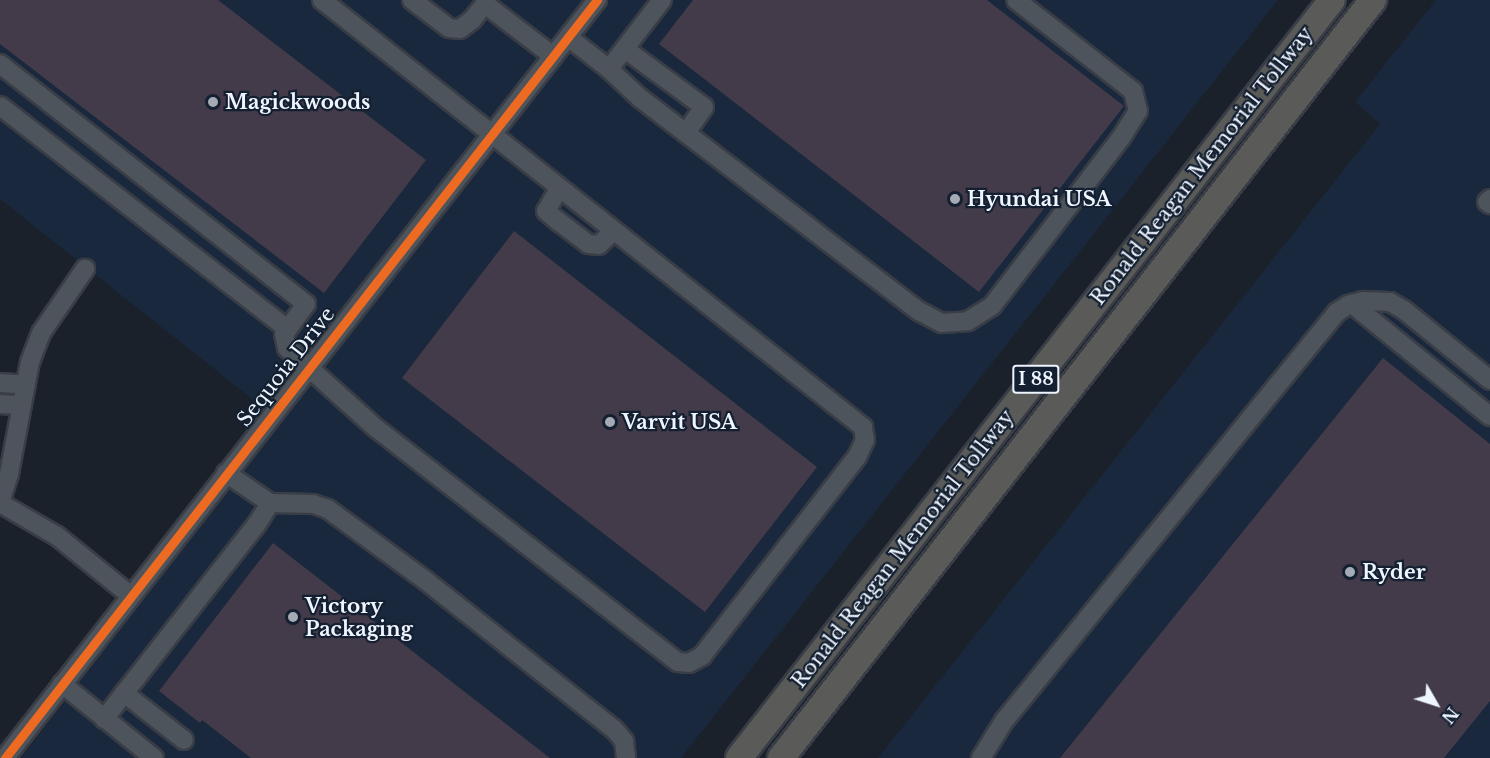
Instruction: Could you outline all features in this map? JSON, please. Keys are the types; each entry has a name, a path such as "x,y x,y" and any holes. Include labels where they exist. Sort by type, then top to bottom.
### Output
{"highway":[{"name":"Ronald Reagan Memorial Tollway","path":"739,758 1332,0"},
{"name":"Ronald Reagan Memorial Tollway","path":"781,758 1373,0"}],"street":[{"path":"0,64 306,304 286,329 284,339 287,348 376,428 678,662 689,663 702,656 857,457 865,440 863,427 322,0"},
{"path":"411,0 449,28 460,28 472,20 487,2 553,56"},
{"name":"Sequoia Drive","path":"5,758 597,0"},
{"path":"609,69 662,0"},
{"path":"568,37 609,69 640,98 919,311 942,323 969,321 992,306 1121,138 1138,111 1133,91 1016,0"},
{"path":"625,49 704,107 686,133"},
{"path":"0,106 286,329"},
{"path":"49,144 68,118"},
{"path":"559,188 546,211 558,221 588,244 599,245 613,231"},
{"path":"166,235 186,209"},
{"path":"85,268 41,333 30,362 9,474 0,503 57,536 131,596"},
{"path":"981,758 1004,721 1337,312 1352,304 1390,302 1404,310 1490,380"},
{"path":"1352,304 1490,416"},
{"path":"0,383 26,385"},
{"path":"0,404 22,405"},
{"path":"226,473 270,503 313,504 328,509 425,580 614,729 624,741 626,758"},
{"path":"104,719 257,524 270,503"},
{"path":"62,684 154,758"},
{"path":"124,693 184,740"}],"shaded area":[{"path":"0,0 585,0 266,410 0,199"},
{"path":"608,0 1278,0 681,758 21,758"},
{"path":"1436,0 1490,0 1490,758 878,758 1380,124 1355,102"}],"building":[{"name":"Magickwoods","path":"0,0 218,0 426,160 324,293 0,44"},
{"name":"Hyundai USA","path":"693,0 987,0 1124,106 979,292 659,44"},
{"name":"Varvit USA","path":"514,231 817,467 705,612 402,378"},
{"name":"Ryder","path":"1383,358 1490,444 1490,701 1444,758 1060,758"},
{"name":"Victory Packaging","path":"273,543 550,758 251,758 202,720 200,723 159,691"}],"cycle path":[{"path":"5,758 597,0"}],"place":[{"name":"Magickwoods","path":"213,102"},
{"name":"Hyundai USA","path":"955,199"},
{"name":"Varvit USA","path":"610,422"},
{"name":"Ryder","path":"1350,572"},
{"name":"Victory Packaging","path":"293,617"}]}
